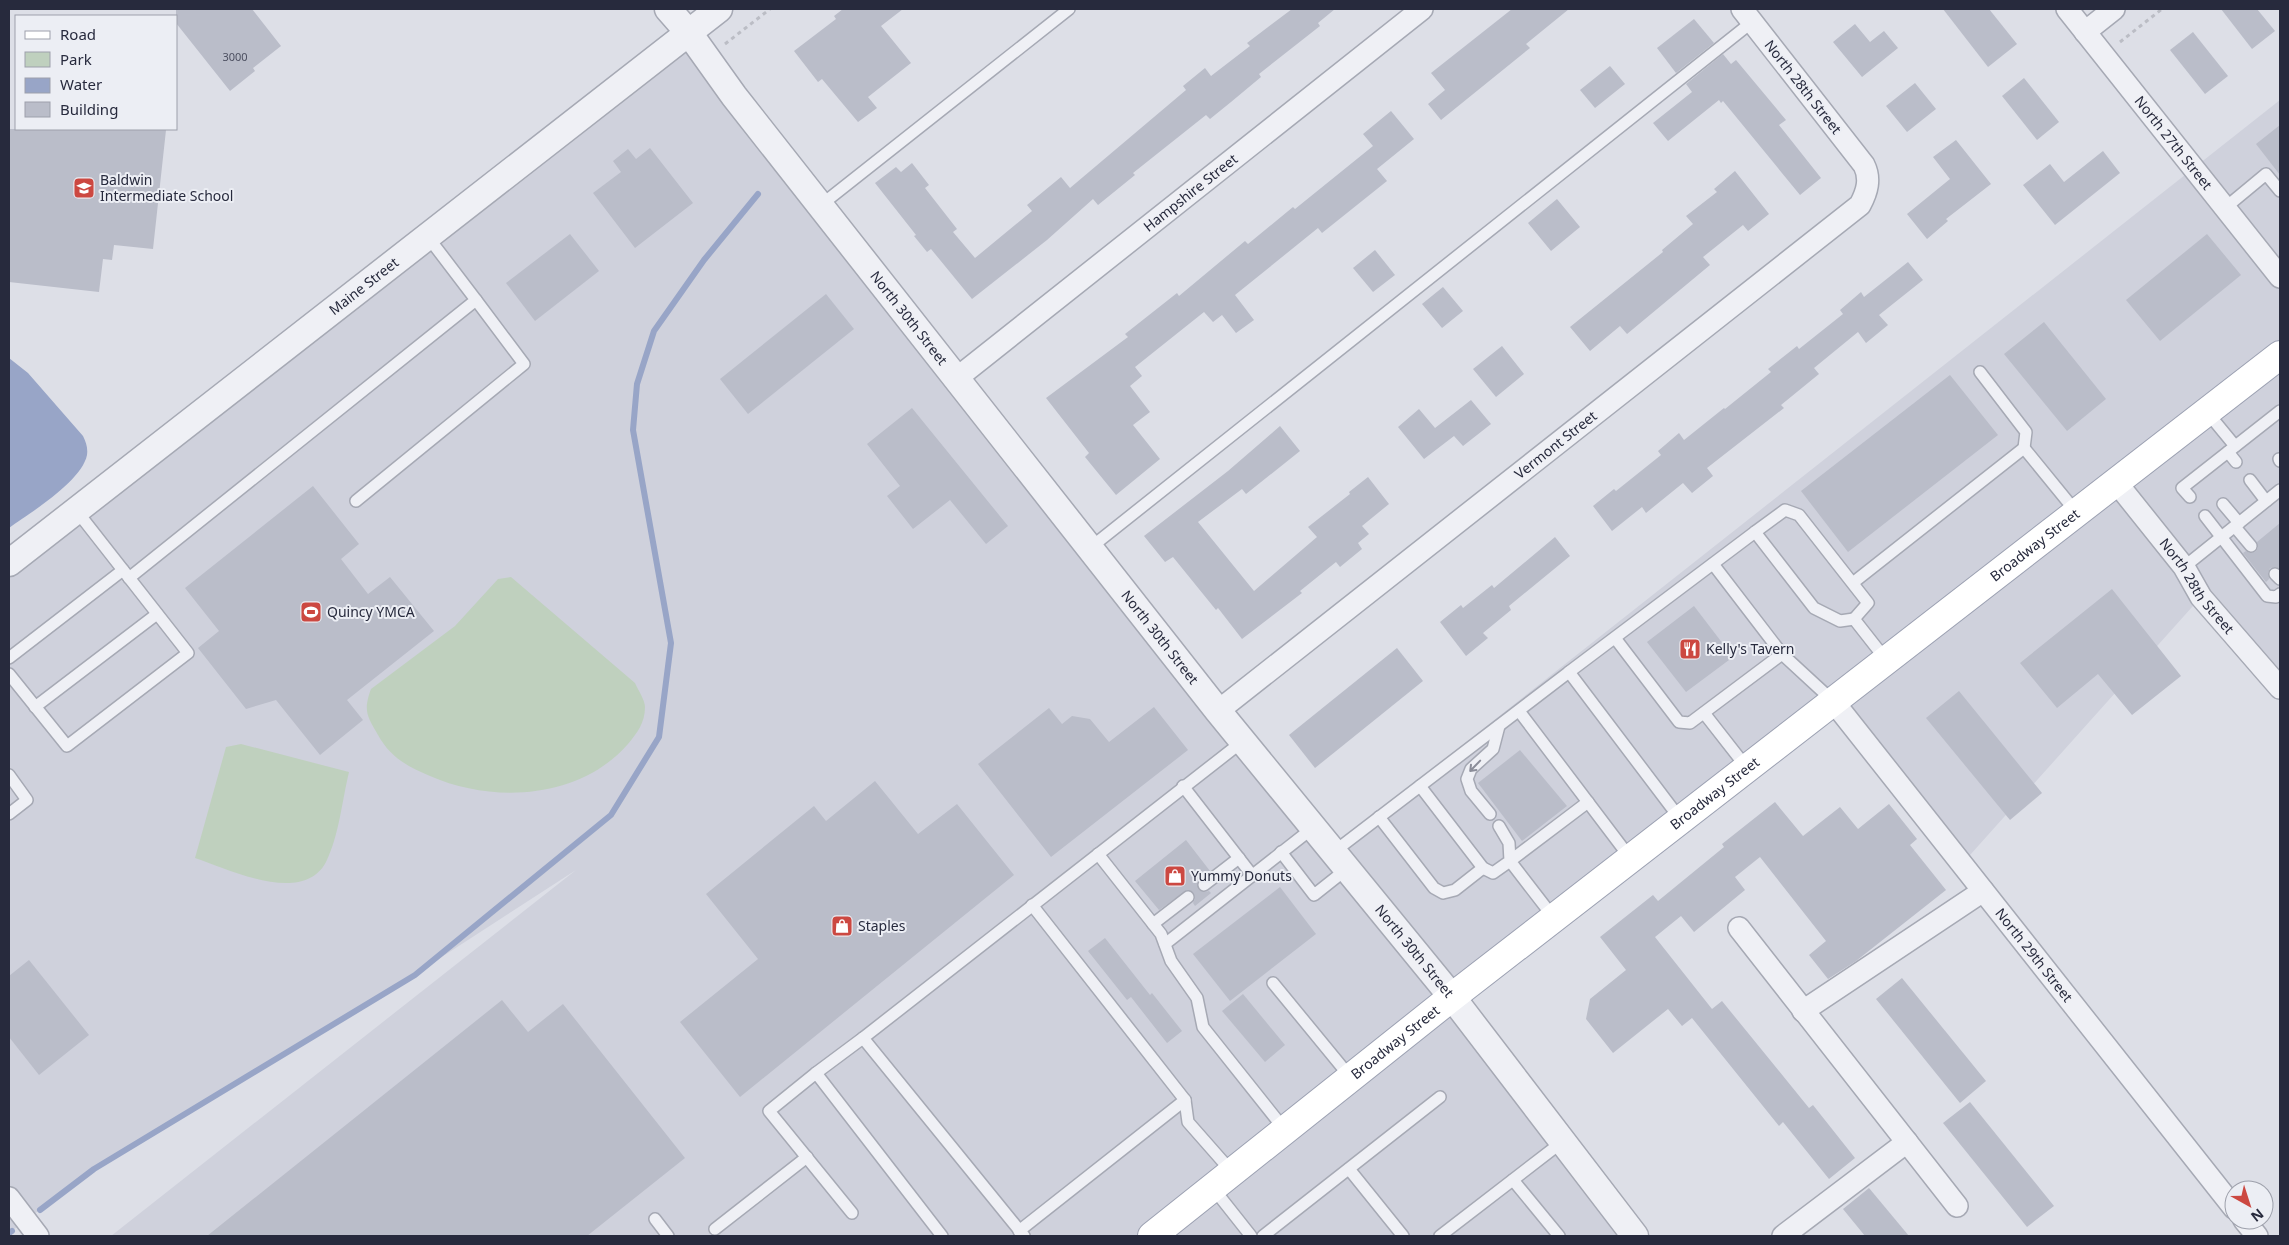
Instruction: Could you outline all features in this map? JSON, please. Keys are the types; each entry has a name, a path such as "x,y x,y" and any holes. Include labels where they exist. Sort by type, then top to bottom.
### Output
{"main road":[{"name":"Broadway Street","path":"1152,1236 1452,997 2280,355"}],"street":[{"name":"North 30th Street","path":"668,9 689,33 706,59 1218,711 1452,997 1635,1236"},
{"name":"Maine Street","path":"9,563 719,9"},
{"name":"Hampshire Street","path":"957,378 1422,9"},
{"name":"North 27th Street","path":"2067,9 2280,278"},
{"path":"2085,32 2114,9"},
{"name":"North 28th Street","path":"1747,15 1864,165"},
{"name":"Vermont Street","path":"1218,711 1860,205 1866,194 1868,182 1864,165"},
{"name":"North 28th Street","path":"2116,482 2184,568 2201,597 2280,688"},
{"name":"North 29th Street","path":"1833,701 2224,1195"},
{"path":"1804,1011 1984,891"},
{"path":"1739,928 1957,1206"},
{"path":"1783,1236 1907,1142"},
{"path":"9,1198 38,1236"}],"lane":[{"path":"821,205 1069,9"},
{"path":"1090,548 1747,15"},
{"path":"2225,208 2266,174 2280,190"},
{"path":"356,501 524,364 428,237"},
{"path":"9,658 126,574 476,300"},
{"path":"1854,582 2024,448 2026,432 1980,372"},
{"path":"2190,498 2182,488 2202,480 2231,449 2259,435 2280,411"},
{"path":"2207,412 2231,449 2236,462"},
{"path":"2024,448 2077,513"},
{"path":"2250,480 2266,501"},
{"path":"2184,568 2280,490"},
{"path":"2223,504 2251,546"},
{"path":"9,674 67,746 188,653 76,510"},
{"path":"1281,852 1314,895 1341,860 1379,817 1519,710 1755,532 1785,510 1799,515 1854,582 1868,603 1854,619 1840,621 1814,608 1755,532"},
{"path":"2205,516 2267,596 2276,597 2280,594"},
{"path":"1713,564 1782,654 1833,701"},
{"path":"35,706 157,614"},
{"path":"1854,619 1887,661"},
{"path":"1615,638 1679,722 1690,723 1782,654"},
{"path":"1570,672 1681,820"},
{"path":"1519,710 1631,859"},
{"path":"1704,713 1748,768"},
{"path":"1490,814 1471,791 1467,779 1471,769 1493,749 1499,726"},
{"path":"852,1213 770,1111 816,1073 1243,741"},
{"path":"9,776 27,800 9,814"},
{"path":"1183,786 1252,875"},
{"path":"1420,786 1483,868 1493,872 1510,862 1588,802"},
{"path":"1379,817 1434,888 1443,893 1455,890 1483,868"},
{"path":"1499,826 1509,843 1510,862 1554,918"},
{"path":"1165,944 1314,827"},
{"path":"1098,854 1153,924 1165,944 1171,962 1197,998 1203,1027 1285,1130"},
{"path":"1204,885 1239,858"},
{"path":"1153,924 1188,897"},
{"path":"1032,905 1185,1100 1188,1122 1223,1180 1251,1236"},
{"path":"1274,983 1351,1078"},
{"path":"863,1038 1022,1233 1185,1100"},
{"path":"816,1073 942,1236"},
{"path":"1263,1236 1440,1097"},
{"path":"1440,1236 1562,1142"},
{"path":"714,1229 807,1157"},
{"path":"1348,1169 1402,1236"},
{"path":"1513,1180 1560,1236"},
{"path":"655,1219 668,1236"}],"path":[{"path":"706,59 770,9"},
{"path":"2104,55 2162,9"}],"shaded area":[{"path":"680,25 1332,848 2280,100 2280,673 2201,597 1962,864 1834,702 1452,997 1637,1236 111,1236 576,870 414,975 94,1169 9,1233 9,554"}],"green space":[{"path":"511,577 635,683 645,704 644,718 628,744 608,762 586,776 561,786 535,791 508,793 481,791 455,785 430,776 400,760 383,743 371,723 367,713 367,703 371,689 455,626 498,579"},
{"path":"241,744 349,772 334,841 326,862 315,875 300,881 283,883 264,881 195,858 226,747"}],"water":[{"path":"9,358 28,373 83,436 87,455 83,465 66,486 9,528"}],"building":[{"path":"176,9 252,9 281,46 253,68 255,71 230,91 178,26 178,15 176,15"},
{"path":"843,9 903,9 881,26 911,63 868,97 877,108 858,122 822,79 818,82 794,51 836,19 834,16"},
{"path":"1292,9 1335,9 1318,23 1320,26 1259,74 1261,77 1210,119 1206,115 1133,173 1135,175 1098,205 1093,199 1047,240 972,299 931,249 927,252 875,183 896,167 901,172 912,163 929,185 925,188 957,229 953,232 975,258 1032,211 1027,205 1061,177 1070,188 1186,90 1183,86 1205,68 1211,76 1250,46 1247,43"},
{"path":"1512,9 1569,9 1526,44 1530,48 1441,120 1428,104 1445,90 1431,73"},
{"path":"1943,9 1989,9 2017,44 1988,67"},
{"path":"2221,9 2257,9 2275,31 2252,49"},
{"path":"1694,19 1714,43 1676,73 1657,48"},
{"path":"1855,24 1870,42 1884,31 1898,48 1862,77 1833,42"},
{"path":"2193,32 2228,76 2205,94 2170,50"},
{"path":"1723,54 1731,64 1736,60 1786,120 1779,125 1821,178 1800,195 1723,101 1721,103 1719,100 1668,141 1653,123 1692,92 1686,84"},
{"path":"1610,66 1625,84 1595,108 1580,90"},
{"path":"2024,78 2059,122 2037,140 2002,96"},
{"path":"1915,83 1936,109 1907,132 1886,106"},
{"path":"1391,111 1414,139 1377,169 1387,181 1322,233 1318,228 1235,295 1254,320 1236,333 1222,315 1213,322 1204,312 1135,367 1142,376 1130,386 1150,412 1133,425 1160,459 1116,495 1085,457 1089,453 1046,398 1128,337 1125,334 1177,293 1179,296 1245,241 1248,244 1373,146 1363,134"},
{"path":"2280,125 2280,175 2256,144"},
{"name":"Baldwin Intermediate School","path":"9,129 166,130 153,249 114,245 112,260 103,259 99,292 9,282"},
{"path":"1956,140 1991,184 1946,219 1948,221 1927,239 1907,214 1950,179 1933,157"},
{"path":"650,148 693,203 635,248 593,193 621,172 613,161 628,149 636,159"},
{"path":"2103,151 2120,173 2055,225 2023,185 2050,164 2064,182"},
{"path":"1735,171 1769,214 1748,231 1743,225 1703,257 1710,265 1627,334 1620,326 1590,351 1570,327 1663,252 1662,250 1693,224 1686,216 1717,192 1714,189"},
{"path":"1557,199 1580,227 1551,251 1528,223"},
{"path":"570,234 599,271 535,321 506,283"},
{"path":"2207,234 2241,275 2160,341 2126,300"},
{"path":"1375,250 1395,275 1373,292 1353,268"},
{"path":"1908,262 1923,280 1879,315 1888,325 1866,343 1858,332 1814,368 1819,374 1781,405 1784,408 1707,468 1713,476 1692,493 1683,483 1646,513 1642,507 1612,531 1593,506 1614,489 1616,491 1661,455 1658,451 1679,433 1684,440 1725,409 1771,372 1768,369 1797,346 1799,349 1843,314 1840,310 1861,292 1864,297"},
{"path":"1443,287 1463,311 1442,328 1422,304"},
{"path":"826,294 854,329 748,414 720,379"},
{"path":"2044,322 2106,399 2067,431 2004,354"},
{"path":"1502,346 1524,374 1496,397 1473,369"},
{"path":"1950,375 1998,435 1848,552 1801,491"},
{"path":"1471,400 1491,424 1463,446 1454,436 1424,459 1398,427 1419,409 1435,428"},
{"path":"912,408 1008,526 986,544 950,500 913,529 887,496 900,486 867,444"},
{"path":"1280,426 1300,451 1246,494 1242,489 1198,522 1254,591 1317,537 1308,527 1350,494 1349,492 1368,477 1389,504 1362,526 1369,534 1358,543 1362,549 1340,567 1336,562 1300,591 1302,593 1242,639 1218,608 1216,610 1173,557 1165,562 1144,536 1228,471"},
{"name":"Quincy YMCA","path":"313,486 359,544 341,559 368,594 390,577 434,631 347,700 363,720 320,755 276,700 246,709 198,648 219,631 185,588"},
{"path":"2280,523 2280,569 2276,567 2270,568 2268,573 2269,579 2266,582 2243,553 2246,551 2249,553 2255,552 2258,548 2257,542"},
{"path":"1555,537 1570,556 1509,606 1511,610 1483,633 1488,638 1466,656 1440,622 1461,605 1463,608 1492,585 1494,588"},
{"path":"2112,589 2181,676 2132,715 2098,674 2057,708 2020,663"},
{"name":"Kelly's Tavern","path":"1694,606 1733,657 1686,692 1647,642"},
{"path":"1397,648 1423,681 1315,768 1289,735"},
{"path":"1959,691 2042,793 2010,820 1926,718"},
{"path":"1154,707 1188,750 1051,857 978,764 1049,708 1062,724 1072,716 1090,719 1109,742"},
{"path":"1520,750 1567,806 1522,841 1478,783"},
{"name":"Staples","path":"875,781 918,834 957,804 1014,875 740,1097 680,1022 758,959 706,894 814,806 826,821"},
{"path":"1775,802 1803,836 1840,807 1858,829 1889,804 1917,839 1910,845 1946,890 1856,961 1828,979 1809,955 1826,941 1760,857 1735,877 1745,890 1694,932 1681,916 1655,937 1712,1009 1722,1001 1809,1108 1813,1105 1855,1158 1829,1179 1783,1122 1779,1126 1692,1018 1682,1026 1668,1009 1613,1053 1586,1019 1590,999 1626,970 1600,937 1653,895 1658,901 1724,847 1722,844"},
{"path":"1186,840 1210,871 1197,882 1198,889 1211,893 1195,906 1193,903 1195,899 1194,893 1187,890 1159,910 1135,881"},
{"path":"1280,887 1316,934 1230,1001 1193,954"},
{"path":"1105,938 1150,995 1152,993 1182,1031 1167,1043 1131,997 1127,1000 1088,951"},
{"path":"29,960 89,1035 39,1075 9,1037 9,976"},
{"path":"1902,978 1986,1081 1960,1103 1876,999"},
{"path":"1243,994 1285,1045 1265,1062 1222,1011"},
{"path":"502,1000 528,1032 563,1004 685,1158 587,1236 207,1236"},
{"path":"1970,1102 2054,1206 2027,1227 1943,1123"},
{"path":"1869,1188 1909,1236 1865,1236 1843,1209"}],"waterway":[{"path":"40,1210 94,1169 415,975 611,815 659,737 671,643 633,430 637,384 654,331 704,260 758,194"}],"place":[{"name":"Baldwin Intermediate School","path":"84,188"},
{"name":"Quincy YMCA","path":"311,612"},
{"name":"Kelly's Tavern","path":"1690,649"},
{"name":"Yummy Donuts","path":"1175,876"},
{"name":"Staples","path":"842,926"}]}
